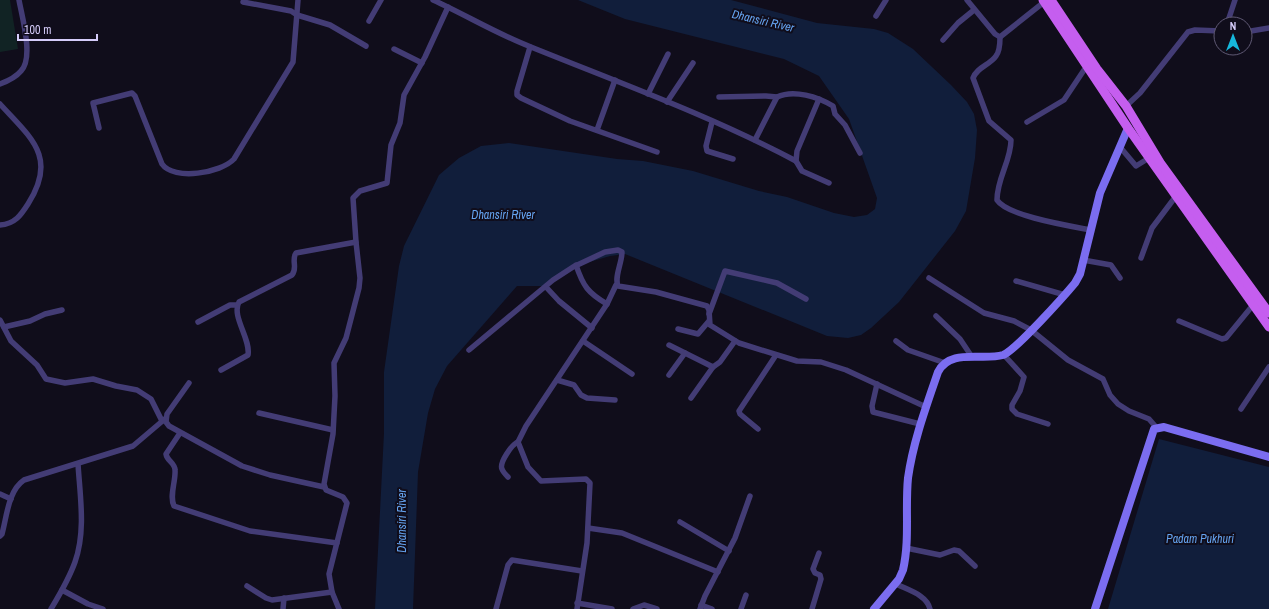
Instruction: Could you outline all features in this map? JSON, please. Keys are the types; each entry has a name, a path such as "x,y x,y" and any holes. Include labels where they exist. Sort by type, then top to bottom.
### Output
{"main road":[{"path":"1046,1 1128,128 1269,328"},
{"path":"1046,1 1126,106 1161,164 1269,313"}],"street":[{"path":"0,84 11,79 22,70 27,59 19,0"},
{"path":"99,128 93,103 132,93 135,96 162,164 166,169 182,174 217,169 229,164 234,159 293,62 298,0"},
{"path":"369,21 381,0"},
{"path":"433,0 530,47 615,80 755,140 796,161 802,171 828,182"},
{"path":"876,16 886,0"},
{"path":"967,0 974,10 1000,37"},
{"path":"1230,16 1235,0"},
{"path":"1046,1 1000,37 999,50 996,57 978,70 973,78 989,121 1011,140 1010,152 1002,174 997,200 1003,207 1016,212 1091,230"},
{"path":"243,2 285,9 297,15 330,25 366,46"},
{"path":"339,609 332,592 329,574 347,503 343,497 328,492 324,487 324,481 333,430 335,396 334,362 349,328 359,288 360,278 353,198 360,191 387,183 391,145 400,123 404,96 422,63 448,7"},
{"path":"943,40 958,23 974,10"},
{"path":"1253,31 1269,28"},
{"path":"1126,106 1140,94 1188,32 1195,30 1213,30"},
{"path":"530,47 517,95 563,118 657,152"},
{"path":"394,49 422,63"},
{"path":"648,94 668,54"},
{"path":"667,102 693,63"},
{"path":"1027,122 1064,100 1082,73 1088,68"},
{"path":"597,130 615,80"},
{"path":"719,97 777,97 787,94 819,99 834,107 835,114 845,125 860,154"},
{"path":"755,140 777,97"},
{"path":"796,161 797,151 819,99"},
{"path":"0,104 31,138 37,147 41,167 38,189 20,217 13,222 0,225"},
{"path":"712,122 706,146 707,151 732,159"},
{"path":"874,609 896,584 903,570 906,548 908,479 920,424 938,372 945,363 959,358 1004,355 1031,330 1075,283 1080,274 1084,260 1100,193 1128,128"},
{"path":"1120,147 1136,166 1149,158"},
{"path":"1141,258 1152,228 1176,196"},
{"path":"198,322 230,305 237,305 239,302 292,275 295,269 294,259 296,253 356,242"},
{"path":"469,350 546,287 576,265 605,252 621,251 622,258 616,285 607,304 518,442 512,445 502,464 502,470 508,477"},
{"path":"1084,260 1111,265 1120,278"},
{"path":"576,265 581,281 589,292 607,304"},
{"path":"709,314 725,272 777,283 806,299"},
{"path":"929,278 984,313 1014,321 1031,330 1068,360 1103,379 1110,394 1118,404 1128,411 1149,419 1156,427 1164,427 1269,457"},
{"path":"1016,281 1065,295"},
{"path":"616,285 620,287 656,292 706,306 709,314 709,321 713,328 735,341 802,362 816,361 846,370 926,407"},
{"path":"546,287 559,301 592,328"},
{"path":"221,370 248,355 248,345 237,311 237,305"},
{"path":"1179,321 1222,339 1226,338 1253,305"},
{"path":"4,327 30,321 45,314 62,310"},
{"path":"936,316 960,339 972,357"},
{"path":"0,320 11,341 37,364 46,379 65,383 94,379 111,385 137,390 152,399 169,426 180,433 248,468 270,475 324,487"},
{"path":"678,329 698,334 709,321"},
{"path":"583,341 632,374"},
{"path":"691,398 713,367 720,362 735,341"},
{"path":"896,341 908,350 945,363"},
{"path":"669,345 713,367"},
{"path":"670,375 686,353"},
{"path":"758,429 740,414 739,411 776,354"},
{"path":"1004,355 1024,377 1023,383 1012,405 1012,408 1017,414 1048,424"},
{"path":"1241,409 1269,367"},
{"path":"557,380 574,385 581,395 587,398 615,400"},
{"path":"0,536 2,534 11,499 18,484 24,480 133,446 164,419 189,383"},
{"path":"877,384 872,406 873,412 920,424"},
{"path":"259,413 333,430"},
{"path":"1095,609 1153,431 1156,427"},
{"path":"180,433 166,454 167,459 174,465 176,470 172,501 174,506 250,532 337,543"},
{"path":"518,442 528,467 541,481 589,481 588,528 577,606 612,609"},
{"path":"51,609 75,563 80,534 81,512 78,464"},
{"path":"0,494 11,499"},
{"path":"712,609 701,607 705,596 735,538 750,496"},
{"path":"680,522 729,551"},
{"path":"588,528 622,533 718,572"},
{"path":"906,548 940,555 954,550 959,551 975,566"},
{"path":"812,609 821,579 820,575 813,572 819,553"},
{"path":"496,609 506,570 512,560 582,571"},
{"path":"896,584 924,598 928,602 930,609"},
{"path":"247,586 268,599 332,592"},
{"path":"62,590 88,604 103,609"},
{"path":"741,609 746,595"},
{"path":"283,609 284,598"},
{"path":"633,609 644,605 657,609"}],"shaded area":[{"path":"0,0 10,0 18,49 0,52"}],"water":[{"name":"Dhansiri River","path":"578,0 731,0 817,23 874,29 888,33 913,49 967,102 974,114 977,130 975,158 966,211 955,231 899,302 871,328 861,335 848,338 827,336 625,254 610,256 586,263 553,280 545,286 517,286 447,366 435,389 428,413 418,472 413,609 375,609 384,433 384,372 399,266 404,246 439,175 459,158 481,146 509,143 617,159 643,161 693,171 759,191 787,197 834,213 854,217 867,215 875,209 877,198 849,119 819,76 784,59 625,19"},
{"name":"Padam Pukhuri","path":"1159,439 1269,467 1269,609 1108,609"}]}
